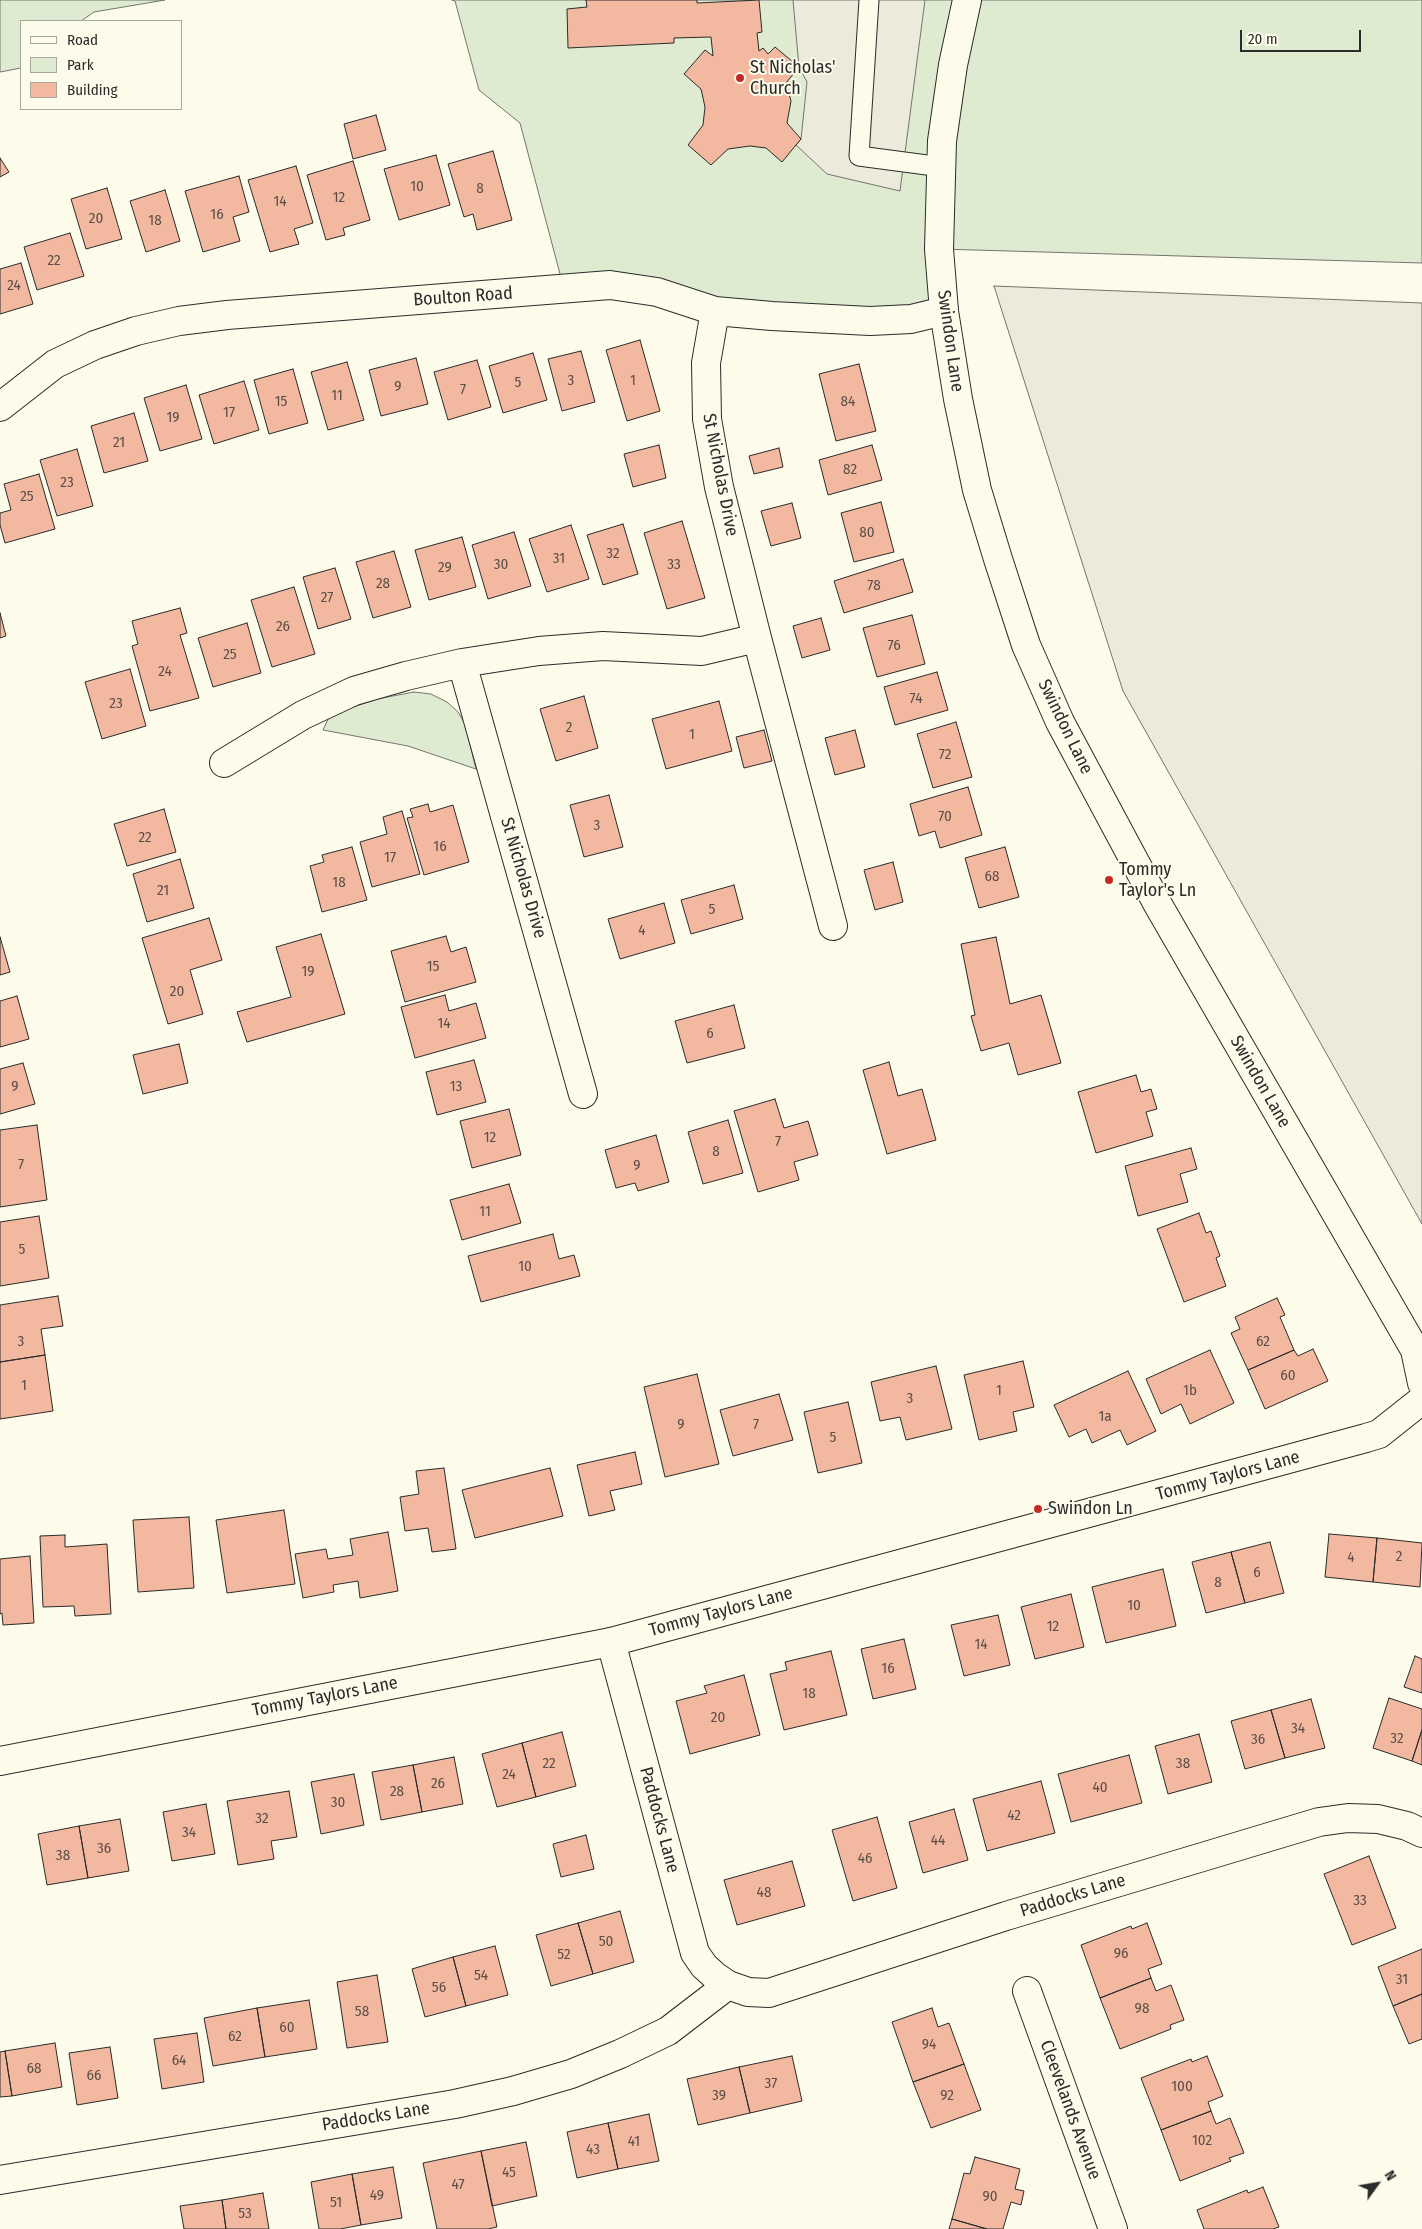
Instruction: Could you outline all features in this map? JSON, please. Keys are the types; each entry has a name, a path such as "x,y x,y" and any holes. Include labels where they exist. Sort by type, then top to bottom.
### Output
{"street":[{"name":"Swindon Lane","path":"967,0 953,65 942,141 939,249 944,311 958,399 978,490 1026,646 1060,722 1157,903 1415,1350 1422,1383"},
{"name":"Boulton Road","path":"0,407 17,392 63,360 95,345 136,331 179,320 610,285 657,292 715,311 772,316 870,321 910,319 944,311"},
{"name":"St Nicholas Drive","path":"715,311 706,363 707,419 719,486 833,926"},
{"path":"224,763 303,715 354,691 406,676 462,663 539,650 603,646 702,651 757,638"},
{"name":"St Nicholas Drive","path":"462,663 583,1094"},
{"name":"Tommy Taylors Lane","path":"0,1761 611,1642 1366,1438 1379,1434 1422,1400"},
{"name":"Paddocks Lane","path":"611,1642 695,1953 704,1966 728,1985 748,1992 770,1993 1006,1916 1319,1822 1348,1818 1378,1819 1407,1826 1422,1833"},
{"name":"Paddocks Lane","path":"0,2180 455,2104 513,2092 571,2074 620,2054 668,2031 728,1985"},
{"name":"Cleevelands Avenue","path":"1027,1991 1113,2229"}],"lane":[{"path":"870,0 860,156 942,167"}],"green space":[{"path":"0,0 165,0 94,12 82,20 20,20 20,68 0,72"},
{"path":"452,0 1422,0 1422,263 940,249 944,311 911,319 564,289 520,123 479,90 455,1"},
{"path":"414,692 431,694 447,702 458,712 465,724 476,769 408,746 323,730 330,715 377,699"}],"shaded area":[{"path":"793,0 925,0 900,191 827,174 796,145 801,139 807,82 799,67"},
{"path":"994,286 1422,303 1422,1224 1123,691"}],"building":[{"name":"St Nicholas' Church","path":"586,0 697,0 697,3 759,0 762,32 757,33 759,51 763,48 768,54 775,47 799,67 786,83 791,101 787,123 801,139 782,162 766,148 750,146 728,149 711,165 688,145 703,125 705,107 701,89 684,74 705,50 713,56 711,37 674,38 674,43 568,48 567,9 587,7"},
{"path":"376,115 386,150 353,159 344,124"},
{"path":"493,151 512,220 477,230 473,214 464,217 448,164"},
{"path":"436,155 450,205 399,220 384,169"},
{"path":"0,158 9,172 0,177"},
{"path":"353,161 370,220 343,228 345,235 326,240 307,175"},
{"path":"296,166 313,223 294,229 299,244 270,252 248,180"},
{"path":"239,176 249,212 233,217 240,241 203,252 185,191"},
{"path":"107,188 122,239 86,249 71,199"},
{"path":"165,190 180,241 146,252 130,201"},
{"path":"70,233 84,276 37,290 24,247"},
{"path":"21,263 33,304 0,314 0,269"},
{"path":"640,340 660,411 627,421 606,350"},
{"path":"581,351 595,402 562,411 548,359"},
{"path":"533,353 547,400 503,413 489,366"},
{"path":"416,358 428,404 381,416 369,370"},
{"path":"477,360 491,407 448,420 434,372"},
{"path":"347,362 364,420 328,430 311,372"},
{"path":"859,364 876,431 836,441 819,374"},
{"path":"293,369 308,423 269,434 254,380"},
{"path":"244,381 259,430 214,444 199,395"},
{"path":"186,385 202,439 160,451 144,398"},
{"path":"134,413 148,461 104,473 91,426"},
{"path":"659,445 666,478 633,487 624,454"},
{"path":"872,445 882,480 828,495 819,460"},
{"path":"779,448 783,467 754,474 749,456"},
{"path":"77,449 93,506 57,516 40,460"},
{"path":"39,474 55,529 5,543 0,525 0,513 11,510 4,484"},
{"path":"881,502 894,552 854,562 841,513"},
{"path":"792,503 801,538 771,546 761,511"},
{"path":"682,521 705,598 667,609 644,533"},
{"path":"623,524 638,574 603,585 587,535"},
{"path":"571,525 589,579 547,592 529,539"},
{"path":"514,532 531,586 488,599 472,545"},
{"path":"462,537 476,587 429,600 415,550"},
{"path":"394,551 411,607 373,618 356,562"},
{"path":"903,559 913,592 844,613 834,581"},
{"path":"335,568 351,619 318,629 303,577"},
{"path":"294,587 315,654 272,667 251,600"},
{"path":"180,608 187,633 180,635 199,698 150,711 132,646 138,644 132,621"},
{"path":"0,613 6,636 0,638"},
{"path":"912,615 925,664 877,677 863,628"},
{"path":"821,618 830,650 802,658 793,626"},
{"path":"247,623 261,673 213,687 198,638"},
{"path":"130,669 146,726 102,739 85,682"},
{"path":"937,672 948,710 895,725 884,687"},
{"path":"584,696 598,748 556,761 540,709"},
{"path":"719,701 732,751 666,769 652,719"},
{"path":"956,722 972,777 933,788 917,734"},
{"path":"764,730 772,761 744,768 736,737"},
{"path":"855,730 865,767 835,775 825,738"},
{"path":"968,787 982,835 940,848 935,831 919,836 910,804"},
{"path":"609,795 623,847 584,857 570,805"},
{"path":"428,804 430,812 453,805 469,862 424,875 407,818 413,817 410,809"},
{"path":"164,809 176,852 127,866 114,824"},
{"path":"402,811 420,874 372,887 360,842 387,834 383,817"},
{"path":"352,847 367,900 322,912 310,866 324,862 322,855"},
{"path":"1005,847 1019,897 979,908 965,858"},
{"path":"180,859 194,908 147,922 133,874"},
{"path":"893,862 903,902 875,910 864,870"},
{"path":"734,885 743,919 691,934 681,900"},
{"path":"664,903 675,943 620,959 608,919"},
{"path":"209,918 222,960 190,970 203,1014 168,1024 142,938"},
{"path":"321,934 345,1014 247,1042 237,1012 291,997 276,947"},
{"path":"446,936 451,952 466,947 476,982 405,1002 391,951"},
{"path":"0,937 10,972 0,975"},
{"path":"996,937 1010,1004 1041,995 1061,1063 1018,1075 1009,1043 981,1051 971,1016 975,1015 961,944"},
{"path":"445,995 449,1011 476,1003 486,1038 415,1058 401,1007"},
{"path":"17,996 29,1039 0,1047 0,1001"},
{"path":"734,1005 745,1048 687,1063 675,1021"},
{"path":"179,1044 188,1083 143,1094 133,1055"},
{"path":"474,1060 486,1102 437,1115 426,1072"},
{"path":"889,1062 898,1096 922,1089 936,1140 887,1154 863,1070"},
{"path":"23,1063 35,1104 0,1114 0,1069"},
{"path":"1136,1075 1141,1092 1151,1089 1157,1109 1146,1112 1153,1136 1096,1153 1078,1092"},
{"path":"775,1099 784,1128 808,1121 818,1155 794,1162 799,1180 758,1192 734,1111"},
{"path":"509,1109 521,1155 472,1168 460,1121"},
{"path":"728,1120 743,1173 703,1184 688,1132"},
{"path":"37,1125 47,1200 0,1207 0,1130"},
{"path":"656,1135 669,1182 638,1191 635,1183 616,1188 605,1150"},
{"path":"1191,1148 1197,1169 1180,1174 1188,1202 1138,1216 1125,1166"},
{"path":"509,1184 521,1223 462,1240 450,1200"},
{"path":"1199,1213 1206,1233 1211,1231 1220,1256 1216,1258 1226,1286 1184,1302 1157,1229"},
{"path":"39,1216 49,1278 0,1286 0,1222"},
{"path":"553,1234 559,1259 574,1255 580,1276 481,1302 468,1256"},
{"path":"58,1296 63,1326 41,1329 45,1355 0,1362 0,1305"},
{"path":"1277,1298 1285,1315 1280,1317 1294,1350 1248,1370 1231,1333 1240,1329 1235,1317"},
{"path":"1313,1349 1328,1381 1265,1409 1248,1370 1294,1350 1298,1356"},
{"path":"1210,1350 1234,1403 1190,1424 1181,1404 1161,1414 1146,1379"},
{"path":"45,1355 53,1411 0,1419 0,1362"},
{"path":"1023,1361 1034,1407 1013,1412 1017,1431 979,1440 964,1375"},
{"path":"936,1366 952,1429 906,1440 900,1417 880,1421 871,1382"},
{"path":"1128,1371 1156,1431 1127,1445 1120,1430 1092,1443 1086,1429 1069,1437 1054,1405"},
{"path":"697,1374 719,1464 665,1477 644,1387"},
{"path":"779,1394 793,1440 733,1456 720,1410"},
{"path":"848,1402 862,1463 818,1473 804,1412"},
{"path":"635,1452 642,1484 610,1491 615,1510 589,1516 577,1465"},
{"path":"444,1468 456,1549 432,1552 428,1528 405,1531 400,1497 419,1494 416,1471"},
{"path":"550,1468 563,1516 475,1538 462,1490"},
{"path":"284,1510 295,1584 227,1593 216,1520"},
{"path":"189,1517 194,1588 138,1592 133,1520"},
{"path":"388,1532 398,1591 360,1598 358,1581 333,1585 334,1592 303,1598 295,1554 326,1549 328,1559 353,1555 350,1539"},
{"path":"1329,1534 1377,1538 1373,1582 1325,1577"},
{"path":"65,1535 65,1547 107,1544 111,1614 75,1616 74,1606 43,1607 40,1536"},
{"path":"1377,1538 1422,1543 1420,1587 1373,1582"},
{"path":"1270,1542 1284,1593 1245,1603 1231,1552"},
{"path":"1231,1552 1245,1603 1206,1613 1192,1562"},
{"path":"30,1556 34,1623 3,1625 2,1613 0,1614 0,1559"},
{"path":"1163,1569 1176,1626 1106,1643 1092,1587"},
{"path":"1071,1594 1084,1647 1035,1659 1021,1607"},
{"path":"998,1615 1010,1665 964,1676 951,1625"},
{"path":"904,1639 916,1689 873,1699 861,1649"},
{"path":"831,1651 847,1715 784,1730 770,1674 787,1670 785,1662"},
{"path":"1415,1656 1422,1659 1422,1693 1404,1687"},
{"path":"744,1675 760,1735 690,1754 676,1701 707,1693 704,1686"},
{"path":"1389,1698 1422,1709 1422,1730 1412,1761 1373,1748"},
{"path":"1311,1699 1325,1748 1285,1758 1271,1710"},
{"path":"1271,1710 1285,1758 1245,1769 1231,1721"},
{"path":"1422,1730 1422,1765 1412,1761"},
{"path":"562,1732 576,1786 536,1797 522,1743"},
{"path":"1199,1734 1212,1782 1168,1794 1155,1746"},
{"path":"522,1743 536,1797 497,1807 482,1754"},
{"path":"1129,1755 1142,1803 1071,1822 1058,1774"},
{"path":"454,1757 463,1804 422,1812 413,1765"},
{"path":"413,1765 422,1812 381,1820 372,1772"},
{"path":"354,1774 364,1825 321,1834 311,1782"},
{"path":"1041,1781 1055,1833 987,1851 973,1799"},
{"path":"289,1791 297,1837 271,1841 274,1859 238,1865 227,1801"},
{"path":"206,1804 215,1854 172,1861 163,1812"},
{"path":"954,1809 968,1860 923,1873 909,1822"},
{"path":"877,1817 897,1888 853,1901 832,1830"},
{"path":"120,1819 129,1871 88,1878 79,1826"},
{"path":"79,1826 88,1878 47,1885 38,1834"},
{"path":"586,1835 594,1869 561,1877 553,1844"},
{"path":"1369,1856 1396,1928 1352,1945 1324,1874"},
{"path":"792,1861 805,1906 737,1925 724,1880"},
{"path":"620,1911 634,1962 593,1974 578,1923"},
{"path":"578,1923 593,1974 551,1986 536,1935"},
{"path":"1147,1923 1162,1964 1148,1969 1151,1978 1100,1998 1081,1945 1131,1926 1132,1929"},
{"path":"495,1946 508,1995 466,2006 453,1957"},
{"path":"1422,1949 1422,1994 1393,2006 1378,1967"},
{"path":"453,1957 466,2006 425,2017 412,1969"},
{"path":"377,1975 388,2042 347,2048 337,1982"},
{"path":"1151,1978 1156,1991 1171,1985 1184,2020 1170,2025 1171,2029 1120,2049 1100,1998"},
{"path":"1422,1994 1422,2039 1409,2044 1393,2006"},
{"path":"309,2000 317,2049 265,2057 257,2008"},
{"path":"257,2008 265,2057 213,2066 204,2018"},
{"path":"932,2008 938,2027 949,2023 964,2064 913,2082 892,2022"},
{"path":"197,2033 204,2082 162,2089 154,2039"},
{"path":"55,2043 62,2087 12,2096 5,2051"},
{"path":"110,2047 118,2098 77,2105 69,2053"},
{"path":"5,2051 12,2096 0,2097 0,2052"},
{"path":"792,2056 802,2101 750,2113 739,2067"},
{"path":"1207,2056 1223,2096 1208,2102 1211,2111 1161,2130 1141,2078 1191,2059 1192,2062"},
{"path":"964,2064 981,2110 931,2128 913,2082"},
{"path":"739,2067 750,2113 698,2125 687,2079"},
{"path":"1211,2111 1216,2124 1230,2118 1244,2153 1229,2158 1231,2161 1180,2181 1161,2130"},
{"path":"649,2114 659,2161 618,2169 608,2123"},
{"path":"608,2123 618,2169 577,2178 567,2132"},
{"path":"526,2142 537,2196 492,2206 481,2151"},
{"path":"481,2151 497,2227 488,2229 437,2229 423,2163"},
{"path":"975,2157 1020,2169 1015,2189 1024,2191 1021,2205 1011,2202 1003,2229 987,2229 952,2219 964,2173 970,2174"},
{"path":"393,2167 402,2218 361,2225 352,2174"},
{"path":"352,2174 361,2225 340,2229 319,2229 311,2182"},
{"path":"1263,2187 1279,2227 1273,2229 1204,2229 1197,2210 1247,2190 1248,2193"},
{"path":"263,2193 269,2229 226,2229 222,2200"},
{"path":"222,2200 226,2229 184,2229 180,2206"},
{"path":"952,2219 987,2229 949,2229"}],"place":[{"name":"St Nicholas' Church","path":"740,78"},
{"name":"Tommy Taylor's Ln","path":"1109,880"},
{"name":"Swindon Ln","path":"1038,1509"}]}
